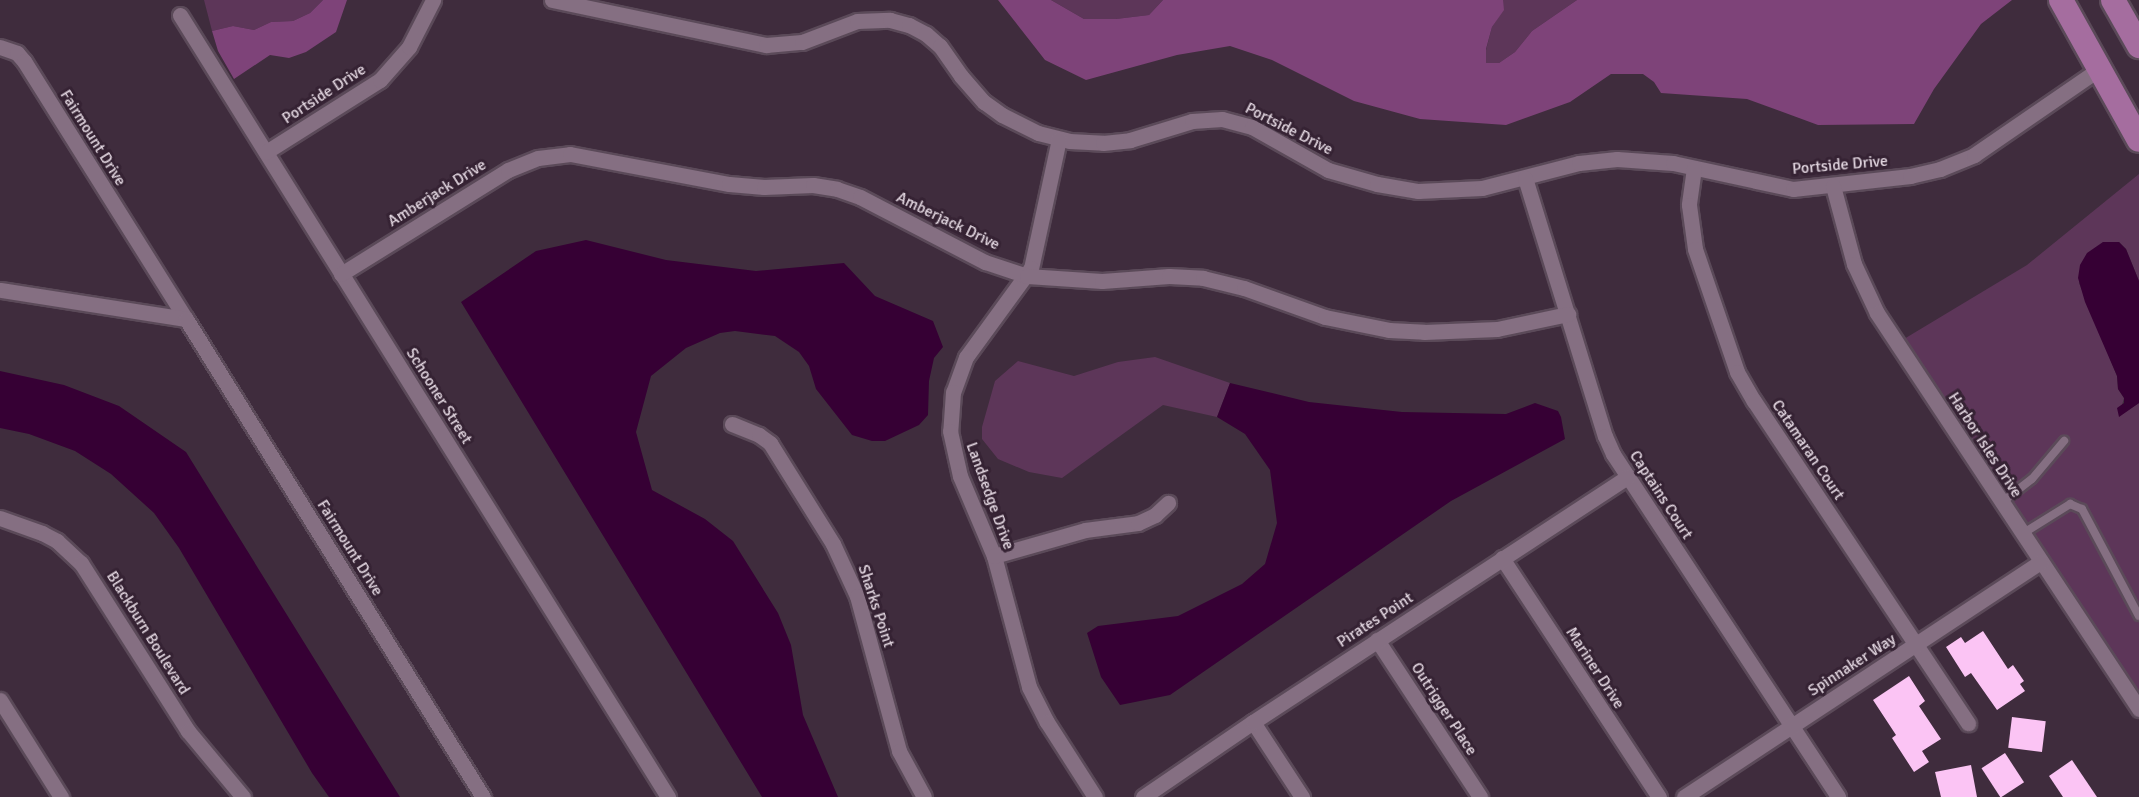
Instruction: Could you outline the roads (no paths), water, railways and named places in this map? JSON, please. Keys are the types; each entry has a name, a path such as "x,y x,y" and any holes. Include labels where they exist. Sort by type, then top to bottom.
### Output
{"main road":[{"path":"2061,0 2139,140"},
{"path":"2113,0 2139,46"}],"street":[{"name":"Portside Drive","path":"266,152 380,80 410,47 433,0"},
{"name":"Portside Drive","path":"552,0 766,45 802,42 857,21 890,20 909,25 926,34 940,46 971,88 1002,116 1026,129 1059,139 1091,144 1116,142 1192,121 1222,119 1252,127 1328,170 1377,184 1418,191 1461,191 1596,161 1653,160 1782,188 1833,186 1918,174 1960,162 1992,143 2099,69"},
{"name":"Schooner Street","path":"180,15 668,797"},
{"name":"Fairmount Drive","path":"0,47 17,53 24,61 483,797"},
{"name":"Landsedge Drive","path":"1059,139 1027,276 971,347 957,379 951,406 950,430 954,458 994,556 1036,703 1095,797"},
{"name":"Amberjack Drive","path":"341,274 508,170 538,158 570,154 729,184 764,187 813,185 837,189 860,197 985,262 1027,276 1102,281 1169,276 1203,278 1244,288 1325,317 1401,330 1462,332 1497,329 1568,314"},
{"name":"Catamaran Court","path":"1694,168 1689,205 1695,249 1737,372 1968,723"},
{"name":"Captains Court","path":"1525,178 1605,436 1628,477 1838,797"},
{"name":"Harbor Isles Drive","path":"1833,186 1854,264 1877,313 2139,709"},
{"path":"0,290 135,314 186,319"},
{"name":"Sharks Point","path":"732,424 770,442 837,552 857,596 899,751 924,797"},
{"name":"Pirates Point","path":"1143,797 1377,640 1628,477"},
{"path":"994,556 1085,530 1138,523 1155,516 1168,503"},
{"name":"Blackburn Boulevard","path":"0,518 42,533 57,541 81,563 188,731 243,797"},
{"name":"Mariner Drive","path":"1502,558 1659,797"},
{"name":"Spinnaker Way","path":"1684,797 2040,562"},
{"name":"Outrigger Place","path":"1377,640 1480,797"},
{"path":"0,700 61,797"},
{"path":"1253,722 1302,797"}],"lane":[{"path":"2001,503 2032,479 2064,441"},
{"path":"2022,534 2070,504 2082,509 2139,616"}]}
